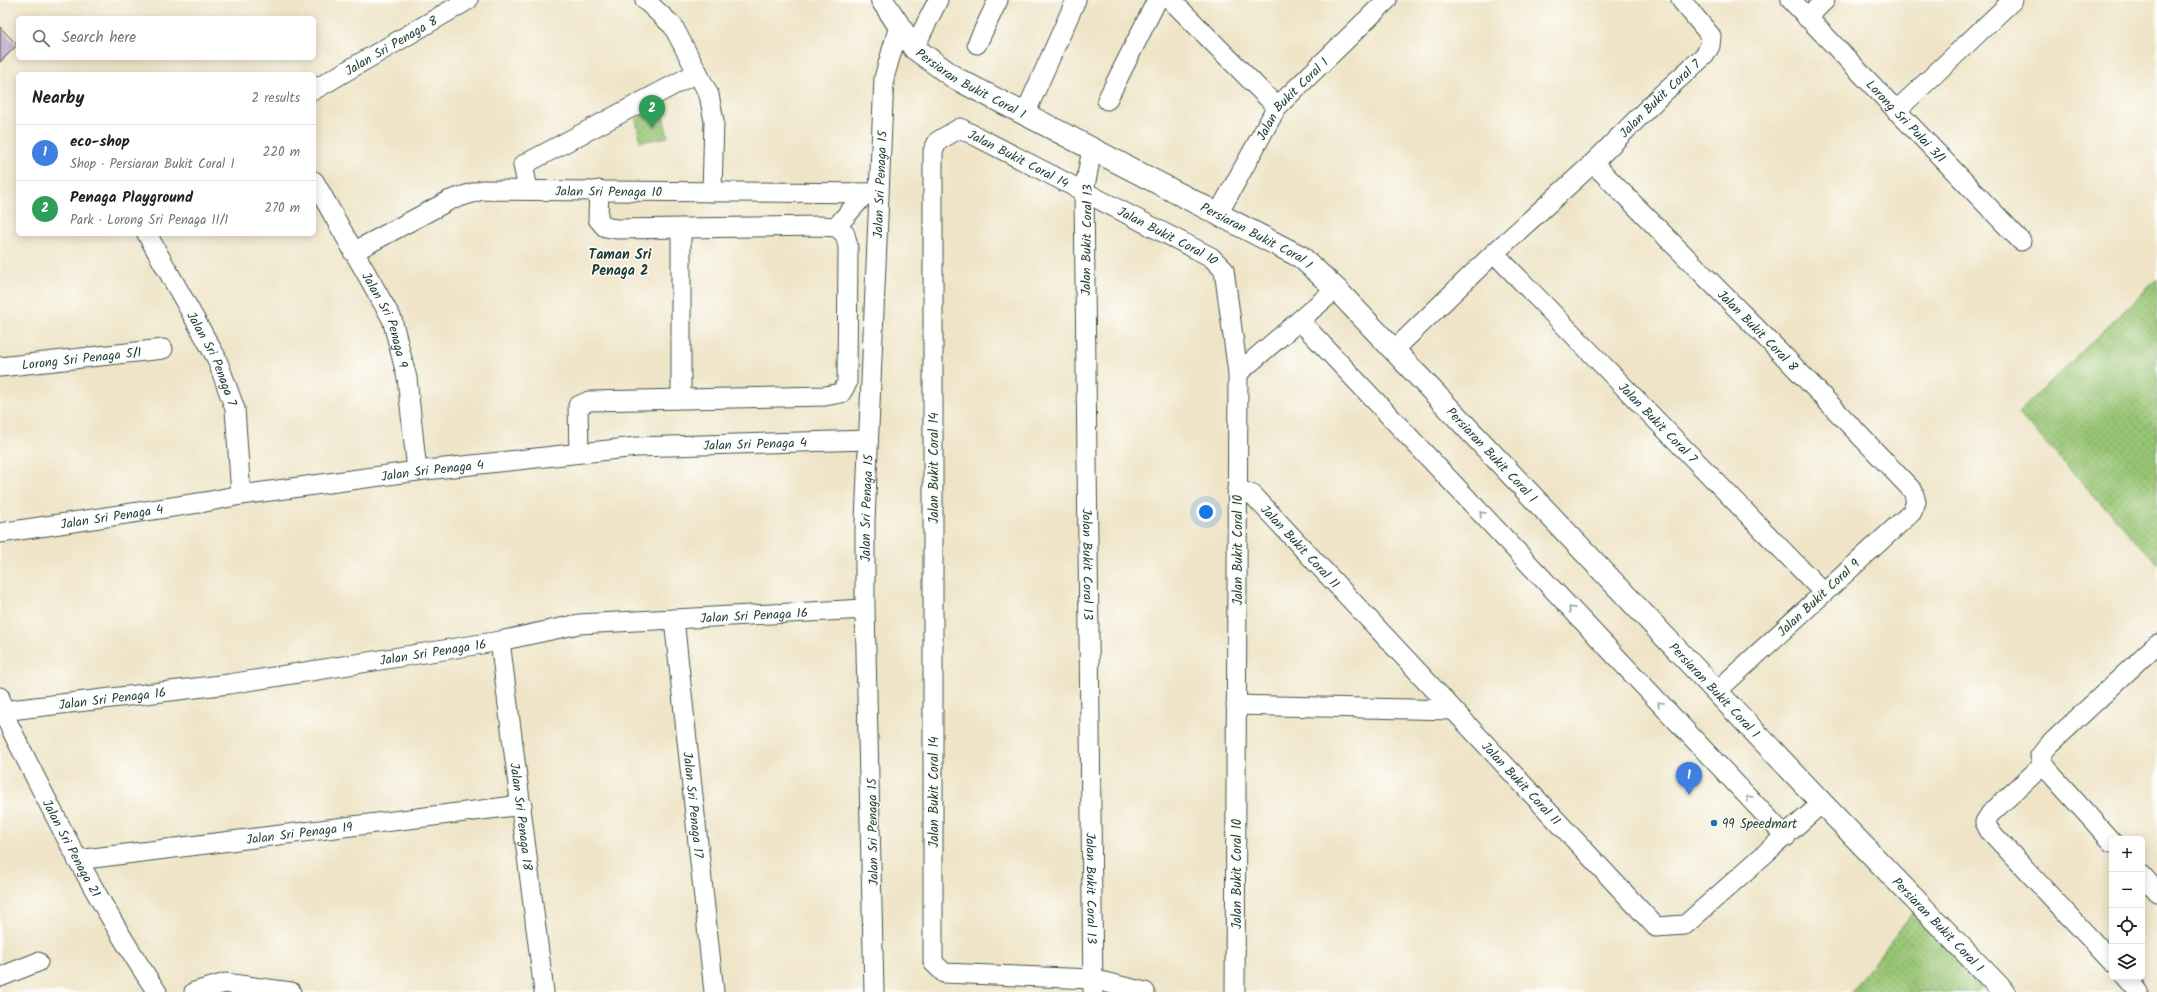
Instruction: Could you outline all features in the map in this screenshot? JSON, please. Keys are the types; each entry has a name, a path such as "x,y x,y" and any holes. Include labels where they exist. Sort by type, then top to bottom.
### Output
{"street":[{"name":"Jalan Sri Penaga 8","path":"316,89 468,0"},
{"path":"645,0 673,26 709,95 714,121 712,192"},
{"name":"Persiaran Bukit Coral 1","path":"882,0 914,48 955,78 1301,257 1336,289 1822,803 2004,992"},
{"path":"914,48 938,0"},
{"path":"977,44 998,0"},
{"path":"1025,114 1076,0"},
{"path":"1107,100 1157,0"},
{"path":"1171,0 1277,108"},
{"name":"Jalan Bukit Coral 7","path":"1394,350 1494,252 1593,164 1662,94 1705,55 1710,46 1711,36 1682,0"},
{"name":"Lorong Sri Pulai 3/1","path":"1791,0 2021,241"},
{"path":"1807,18 1825,0"},
{"path":"1896,111 2013,0"},
{"name":"Jalan Bukit Coral 1","path":"1218,214 1277,108 1383,2"},
{"name":"Jalan Sri Penaga 15","path":"874,992 865,609 865,521 868,440 872,193 884,78 899,26"},
{"path":"528,189 523,165 698,72"},
{"name":"Jalan Bukit Coral 14","path":"1084,192 960,128 938,141 933,151 933,962 944,973 1093,986"},
{"name":"Jalan Bukit Coral 13","path":"1092,149 1084,192 1093,986"},
{"name":"Jalan Bukit Coral 8","path":"1593,164 1781,353 1914,491 1916,502"},
{"name":"Jalan Sri Penaga 9","path":"316,185 392,320 407,378 417,471"},
{"name":"Jalan Sri Penaga 10","path":"353,252 450,200 482,190 528,189 872,193"},
{"path":"579,453 578,406 589,401 825,396 841,393 847,383 848,375 848,247 845,234 836,227 617,229 605,227 598,219 599,190"},
{"name":"Jalan Bukit Coral 10","path":"1084,192 1211,257 1224,270 1238,373 1235,992"},
{"path":"836,227 872,193"},
{"path":"681,398 682,228"},
{"name":"Jalan Sri Penaga 7","path":"148,236 213,350 235,409 241,495"},
{"name":"Jalan Bukit Coral 7","path":"1494,252 1823,592"},
{"path":"1238,373 1336,289"},
{"path":"1300,321 1786,837"},
{"name":"Lorong Sri Penaga 5/1","path":"0,367 163,348"},
{"name":"Jalan Sri Penaga 4","path":"0,533 205,502 241,495 417,471 579,453 636,447 868,440"},
{"name":"Jalan Bukit Coral 11","path":"1237,489 1253,495 1656,927 1685,926 1786,837 1822,803"},
{"name":"Jalan Bukit Coral 9","path":"1717,691 1823,592 1912,512 1916,502"},
{"name":"Jalan Sri Penaga 16","path":"1,704 229,684 500,641 579,624 865,609"},
{"name":"Jalan Sri Penaga 17","path":"674,619 714,992"},
{"name":"Jalan Sri Penaga 18","path":"500,641 522,804 544,992"},
{"path":"2109,839 2043,765 2040,756 2048,746 2154,653"},
{"name":"Jalan Sri Penaga 21","path":"1,704 77,860 136,960 158,992"},
{"path":"1236,705 1453,710"},
{"path":"2043,765 1990,814 1985,822 1989,830 2109,959"},
{"name":"Jalan Sri Penaga 19","path":"77,860 522,804"},
{"path":"2145,878 2157,892"},
{"path":"0,978 38,962"},
{"path":"2129,980 2139,992"},
{"path":"194,992 225,983 291,992"},
{"path":"1093,986 1145,992"}],"green space":[{"path":"661,107 668,137 640,142 636,119"},
{"path":"2157,279 2157,564 2018,413"},
{"path":"1914,911 1984,985 1977,992 1851,992"}],"building":[{"path":"0,27 16,44 16,46 0,62"}],"place":[{"name":"Penaga Playground","path":"652,128"},
{"name":"eco-shop","path":"1689,795"},
{"name":"99 Speedmart","path":"1714,823"}],"district":[{"name":"Taman Sri Penaga 2","path":"620,262"}]}
